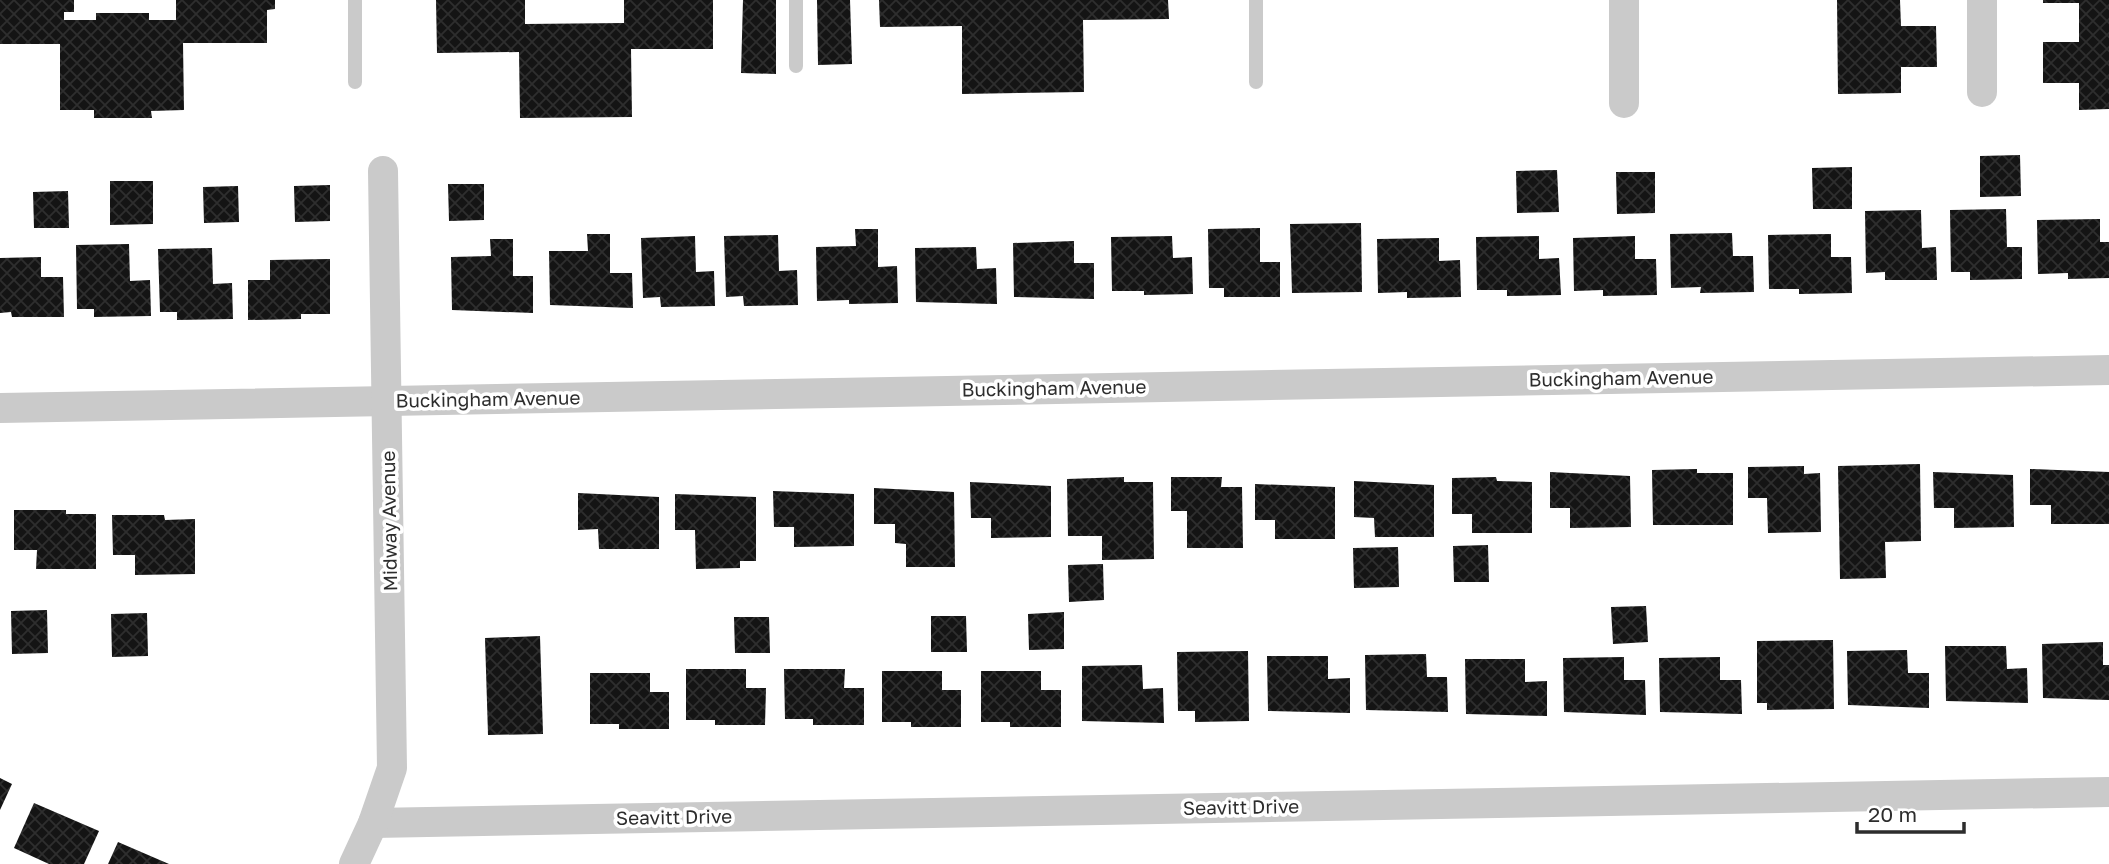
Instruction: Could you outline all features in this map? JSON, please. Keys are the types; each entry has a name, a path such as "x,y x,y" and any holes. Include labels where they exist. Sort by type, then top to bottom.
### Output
{"street":[{"path":"1624,0 1624,103"},
{"path":"1982,0 1982,92"},
{"name":"Midway Avenue","path":"354,864 373,823 392,768 383,171"},
{"name":"Buckingham Avenue","path":"0,408 2109,370"},
{"name":"Seavitt Drive","path":"373,823 2109,792"}],"lane":[{"path":"355,0 355,82"},
{"path":"796,0 796,66"},
{"path":"1256,0 1256,82"}],"building":[{"path":"0,0 74,0 74,12 64,12 64,20 96,20 96,13 149,13 149,20 176,20 176,0 275,0 275,9 267,10 267,43 183,43 184,110 151,111 152,118 94,118 94,110 60,110 60,44 0,44"},
{"path":"436,0 525,0 525,24 624,23 624,0 713,0 713,49 631,49 632,117 520,118 519,52 437,53"},
{"path":"743,0 776,0 776,74 741,73"},
{"path":"817,0 850,0 852,64 818,65"},
{"path":"879,0 1168,0 1169,19 1083,20 1084,92 962,94 962,26 880,27"},
{"path":"1837,0 1900,0 1901,26 1936,26 1937,67 1901,67 1901,93 1838,94"},
{"path":"2043,0 2109,0 2109,109 2079,110 2079,83 2043,83 2043,42 2079,42 2079,3 2043,3"},
{"path":"2020,155 2021,196 1980,197 1980,156"},
{"path":"1852,167 1852,209 1813,209 1812,168"},
{"path":"1557,170 1559,212 1517,213 1516,171"},
{"path":"1616,172 1655,172 1655,213 1617,214"},
{"path":"110,181 153,181 153,224 110,225"},
{"path":"448,184 484,184 484,220 449,221"},
{"path":"330,185 330,221 295,222 294,186"},
{"path":"238,186 239,222 204,223 203,187"},
{"path":"68,191 69,228 34,228 33,192"},
{"path":"2006,209 2007,247 2022,247 2022,279 1970,280 1970,272 1951,272 1950,210"},
{"path":"1921,210 1922,248 1936,247 1937,280 1885,280 1885,272 1866,273 1865,211"},
{"path":"2100,219 2100,242 2109,242 2109,278 2068,279 2068,273 2038,274 2037,220"},
{"path":"1361,223 1362,292 1292,293 1290,224"},
{"path":"1260,228 1260,262 1280,262 1280,297 1224,297 1224,288 1209,288 1208,229"},
{"path":"855,229 878,229 878,267 897,266 898,303 849,304 849,300 817,301 816,247 856,246"},
{"path":"1732,233 1733,256 1753,256 1754,292 1700,293 1701,287 1671,288 1670,234"},
{"path":"587,234 610,234 610,273 632,273 633,308 550,305 549,251 588,251"},
{"path":"1831,234 1831,257 1851,257 1852,293 1799,294 1799,289 1769,289 1768,235"},
{"path":"778,235 779,271 797,270 798,305 744,306 743,296 726,297 724,236"},
{"path":"695,236 696,272 714,271 715,306 661,307 660,297 643,298 641,238"},
{"path":"1172,236 1173,258 1192,257 1193,294 1144,295 1144,291 1112,291 1111,237"},
{"path":"1539,236 1539,259 1559,258 1561,295 1507,296 1507,290 1477,290 1476,237"},
{"path":"1635,236 1635,259 1656,259 1657,295 1603,296 1603,290 1574,291 1573,238"},
{"path":"1439,238 1439,261 1460,260 1461,297 1407,298 1407,292 1378,293 1377,239"},
{"path":"490,239 513,239 513,276 533,276 533,313 452,310 451,257 491,256"},
{"path":"1074,241 1074,263 1094,263 1094,299 1014,297 1013,243"},
{"path":"129,244 130,281 150,280 151,316 94,317 94,309 77,309 76,245"},
{"path":"976,247 977,269 996,268 997,304 916,302 915,248"},
{"path":"212,248 213,284 232,283 233,319 177,320 177,312 160,312 158,249"},
{"path":"41,257 41,277 63,277 64,317 12,317 11,312 0,313 0,258"},
{"path":"330,259 330,314 301,314 301,319 248,320 248,280 270,280 270,260"},
{"path":"1920,464 1921,541 1885,542 1886,578 1840,579 1838,466"},
{"path":"1804,466 1804,474 1820,473 1821,532 1768,533 1767,498 1748,498 1748,467"},
{"path":"1697,469 1697,473 1733,473 1733,525 1653,525 1652,470"},
{"path":"2030,469 2109,472 2109,524 2051,524 2051,505 2030,505"},
{"path":"1550,472 1630,476 1631,527 1570,528 1570,508 1550,508"},
{"path":"1933,472 2013,475 2014,527 1954,528 1954,508 1934,508"},
{"path":"1124,477 1124,482 1153,482 1154,559 1102,560 1102,536 1068,536 1067,479"},
{"path":"1171,477 1222,477 1221,487 1242,487 1243,548 1187,548 1187,511 1171,511"},
{"path":"1496,477 1497,481 1532,482 1532,533 1472,533 1472,514 1452,514 1452,478"},
{"path":"1354,481 1434,485 1434,537 1375,537 1374,518 1354,517"},
{"path":"970,482 1051,486 1051,537 991,538 991,518 971,518"},
{"path":"1255,484 1335,487 1335,539 1275,539 1275,520 1255,520"},
{"path":"874,488 954,492 955,567 906,567 906,544 895,543 895,524 874,524"},
{"path":"773,491 854,494 854,546 794,547 794,527 774,527"},
{"path":"578,493 659,497 659,549 599,549 598,529 578,530"},
{"path":"675,494 756,497 756,561 740,561 740,568 696,569 695,530 675,530"},
{"path":"14,510 66,510 66,514 96,514 96,569 36,569 37,550 14,550"},
{"path":"112,515 164,515 165,520 195,519 195,574 135,575 135,555 113,555"},
{"path":"1488,545 1489,582 1454,582 1453,546"},
{"path":"1398,547 1399,587 1354,588 1353,548"},
{"path":"1103,564 1104,600 1069,602 1068,565"},
{"path":"1646,606 1648,642 1613,644 1611,607"},
{"path":"47,610 48,653 12,654 11,611"},
{"path":"1064,612 1064,649 1029,650 1028,614"},
{"path":"147,613 148,656 112,657 111,614"},
{"path":"931,616 966,616 967,652 931,652"},
{"path":"734,617 769,617 770,653 735,653"},
{"path":"540,636 543,734 488,735 485,638"},
{"path":"1833,640 1834,709 1767,710 1767,703 1757,703 1757,641"},
{"path":"2103,642 2103,665 2109,665 2109,700 2043,698 2042,644"},
{"path":"1945,646 2006,646 2007,669 2027,668 2028,703 1946,701"},
{"path":"1907,650 1908,673 1929,673 1929,708 1848,705 1847,651"},
{"path":"1248,651 1249,721 1195,722 1195,711 1178,711 1177,652"},
{"path":"1426,654 1427,677 1447,677 1448,712 1366,710 1365,655"},
{"path":"1267,656 1328,656 1328,679 1350,678 1350,713 1268,711"},
{"path":"1624,657 1624,680 1645,680 1646,715 1564,712 1563,658"},
{"path":"1720,657 1720,680 1741,680 1742,714 1660,712 1659,658"},
{"path":"1465,659 1525,659 1525,682 1547,681 1547,716 1466,714"},
{"path":"1142,665 1143,689 1163,688 1164,723 1082,721 1082,666"},
{"path":"686,669 746,669 746,688 766,688 765,725 715,725 715,720 686,720"},
{"path":"784,669 845,669 844,688 864,688 864,725 813,725 813,719 785,719"},
{"path":"882,671 942,671 942,690 961,690 961,727 911,727 911,722 882,722"},
{"path":"981,671 1041,671 1041,690 1061,690 1061,727 1010,727 1010,722 981,722"},
{"path":"590,673 650,673 650,692 669,692 669,729 619,729 619,724 590,724"},
{"path":"0,778 12,784 0,810"},
{"path":"34,803 99,831 84,864 49,864 14,848"},
{"path":"118,842 169,864 108,864"}]}
